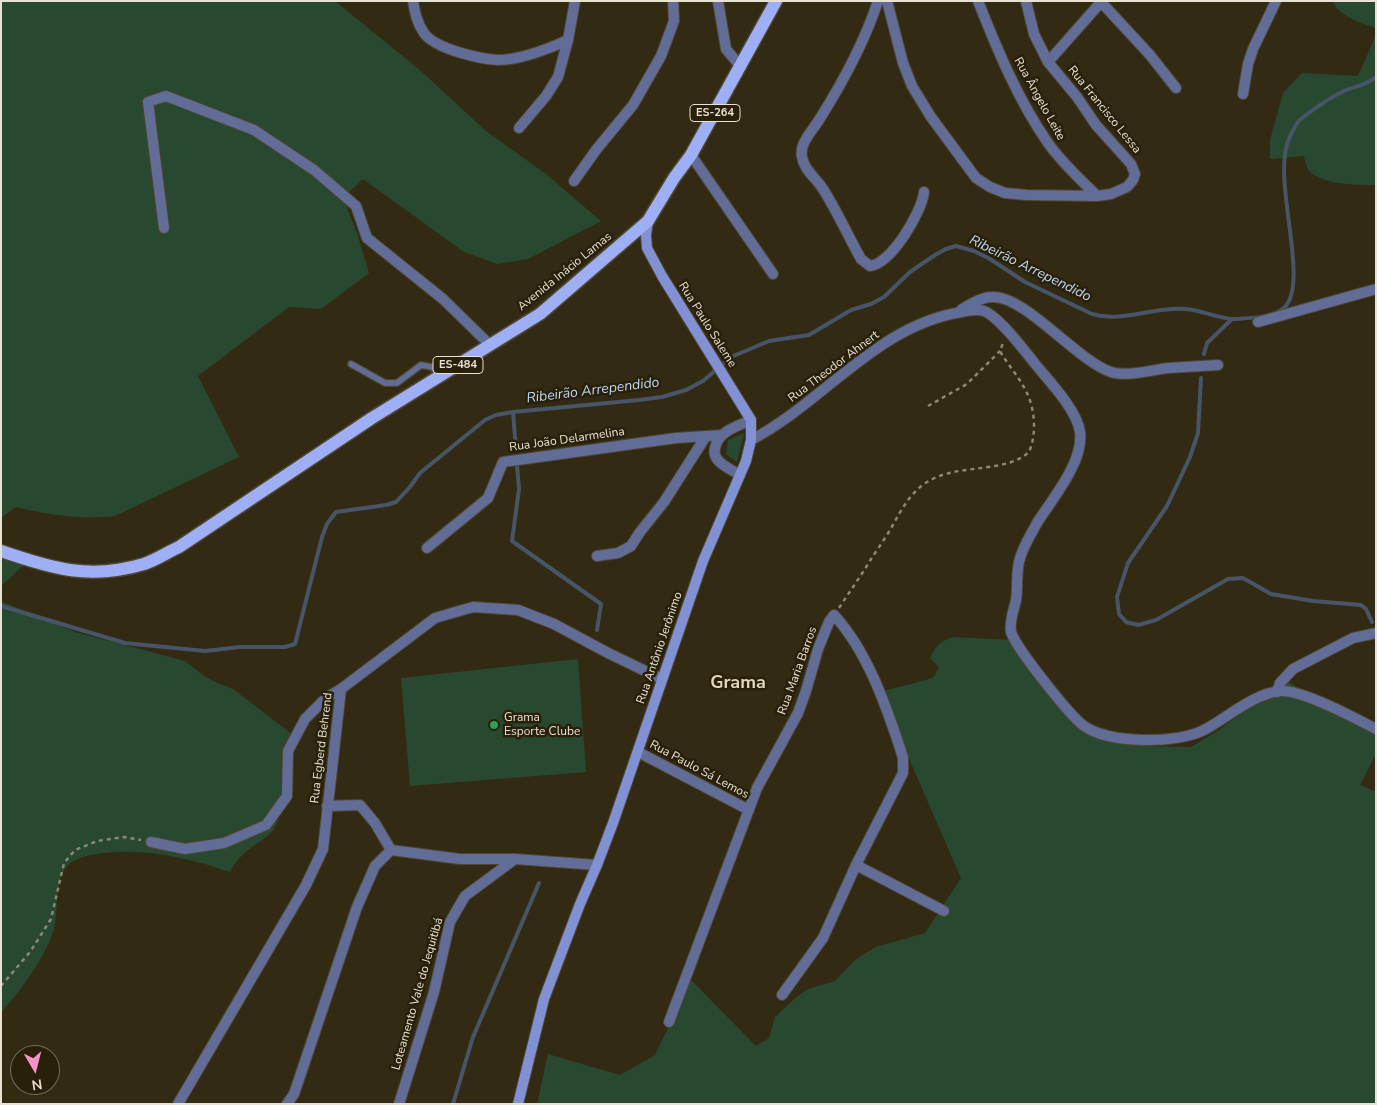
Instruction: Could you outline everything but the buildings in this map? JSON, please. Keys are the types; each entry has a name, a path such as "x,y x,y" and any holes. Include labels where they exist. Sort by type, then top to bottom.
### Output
{"main road":[{"name":"Avenida Inácio Lamas","path":"1,550 57,568 83,573 110,572 146,563 179,547 372,418 540,314 648,221 674,178 692,155 776,1"},
{"name":"Rua Paulo Saleme","path":"648,221 647,248 662,276 751,420"},
{"path":"751,420 751,440"},
{"name":"Rua Antônio Jerônimo","path":"518,1104 544,999 580,904 597,866 703,561 746,461 751,440"}],"street":[{"path":"413,1 415,17 425,35 448,49 472,56 500,60 542,52 568,40"},
{"path":"520,128 546,96 558,77 568,40 575,1"},
{"path":"574,181 596,150 633,105 661,56 674,21 673,1"},
{"path":"718,1 726,49 741,67"},
{"path":"878,1 861,48 829,105 804,143 802,159 808,170 822,187 861,259 870,266 876,265 902,239 919,210 924,192"},
{"path":"887,1 902,64 912,86 931,117 976,178 990,187 1005,193 1098,196"},
{"name":"Rua Ângelo Leite","path":"978,1 1005,64 1047,142 1067,167 1098,196"},
{"name":"Rua Francisco Lessa","path":"1026,1 1034,34 1048,62 1077,96 1096,125 1121,151 1135,170 1130,184 1111,194 1098,196"},
{"path":"1243,94 1252,49 1276,1"},
{"path":"1048,62 1102,2 1150,55 1176,88"},
{"path":"164,228 148,102 166,96 254,130 314,170 356,206 367,238 443,299 490,345"},
{"path":"692,155 773,274"},
{"path":"1258,322 1376,289"},
{"path":"958,312 972,303 994,296 1009,301 1044,324 1094,363 1110,372 1121,374 1168,368 1218,365"},
{"name":"Rua Theodor Ahnert","path":"751,440 784,421 876,348 911,328 958,312 979,310 988,313 1010,334 1062,397 1078,425 1080,438 1077,453 1069,472 1024,545 1019,563 1011,627 1016,641 1035,669 1079,722 1098,733 1133,740 1192,736 1263,696 1277,692"},
{"path":"740,475 721,462 714,454 716,442 722,435 751,420"},
{"name":"Rua João Delarmelina","path":"427,548 488,498 503,462 676,438 722,435"},
{"path":"597,556 618,554 628,549 664,502 706,436"},
{"name":"Rua Egberd Behrend","path":"178,1104 306,884 323,849 341,689 435,618 472,607 518,610 554,624 662,679"},
{"path":"782,995 823,938 856,865 901,781 904,765 894,732 855,642 834,615"},
{"name":"Rua Maria Barros","path":"669,1022 749,810 758,788 798,713 818,649 829,622 834,615"},
{"path":"1376,632 1353,638 1303,663 1286,675 1280,683 1277,692 1288,691 1302,696 1376,729"},
{"path":"151,842 185,849 224,843 266,825 287,796 288,751 304,719 326,698 341,689"},
{"name":"Rua Paulo Sá Lemos","path":"638,752 749,810"},
{"path":"327,806 360,806 374,823 391,850"},
{"path":"391,850 460,859 515,859 597,866"},
{"path":"287,1104 294,1094 357,907 375,866 391,850"},
{"name":"Loteamento Vale do Jequitibá","path":"399,1104 434,992 450,922 465,896 515,859"},
{"path":"856,865 944,911"}],"lane":[{"path":"351,364 384,383 397,383 421,365 432,367 441,375"}],"path":[{"path":"928,406 968,384 1000,351 1010,334"},
{"path":"834,615 890,530 903,506 924,484 935,477 955,471 1012,462 1028,452 1034,428 1031,404 1027,392 1000,351"},
{"path":"1,986 30,952 51,919 64,863 75,850 97,841 124,837 151,842"}],"green space":[{"path":"1,1 335,1 421,71 486,131 546,174 601,221 528,259 497,264 464,252 363,179 343,198 357,233 369,273 321,309 289,307 198,376 239,457 115,516 66,516 16,507 1,518"},
{"path":"1332,1 1376,1 1376,28 1345,15"},
{"path":"1376,35 1376,185 1338,183 1319,178 1307,168 1304,156 1270,159 1270,140 1283,93 1302,73 1358,76"},
{"path":"744,433 737,462 726,454 728,440"},
{"path":"1,558 24,565 1,586"},
{"path":"1,601 75,632 185,661 204,676 233,689 292,734 286,783 278,821 271,833 242,855 230,872 162,854 144,852 88,856 76,859 70,863 65,869 59,884 55,925 44,953 31,975 1,1012"},
{"path":"953,637 1012,640 1060,700 1093,736 1101,740 1149,746 1191,747 1216,732 1285,680 1376,731 1376,754 1360,785 1376,792 1376,1104 537,1104 548,1054 620,1075 655,1055 691,980 756,1046 769,1038 775,1017 795,998 808,989 835,981 853,962 876,947 925,933 961,878 880,692 933,678 939,667 930,658 939,644"},
{"name":"Grama Esporte Clube","path":"578,659 586,772 410,786 401,678"}],"waterway":[{"name":"Ribeirão Arrependido","path":"1,606 125,643 205,651 240,647 285,647 295,644 322,537 327,524 336,512 396,502 420,473 485,420 496,415 513,412 639,400 662,397 686,390 703,381 731,357 769,341 809,335 851,310 871,304 884,297 910,272 935,255 956,246 974,251 1025,282 1092,314 1115,317 1162,310 1186,309 1234,319 1261,317 1280,311 1285,307 1292,294 1294,275 1284,178 1285,156 1290,137 1298,122 1306,115 1338,94 1376,77"},
{"path":"1204,354 1207,343 1232,319"},
{"path":"1201,378 1198,433 1190,457 1167,506 1128,563 1117,597 1119,614 1126,622 1138,625 1156,620 1228,579 1243,578 1271,594 1313,601 1361,605 1366,609 1372,622"},
{"path":"513,412 516,450"},
{"path":"517,465 519,489 512,541 601,604 597,630"},
{"path":"453,1104 473,1037 539,883"}],"place":[{"name":"Grama Esporte Clube","path":"494,725"}],"district":[{"name":"Grama","path":"738,684"}]}
